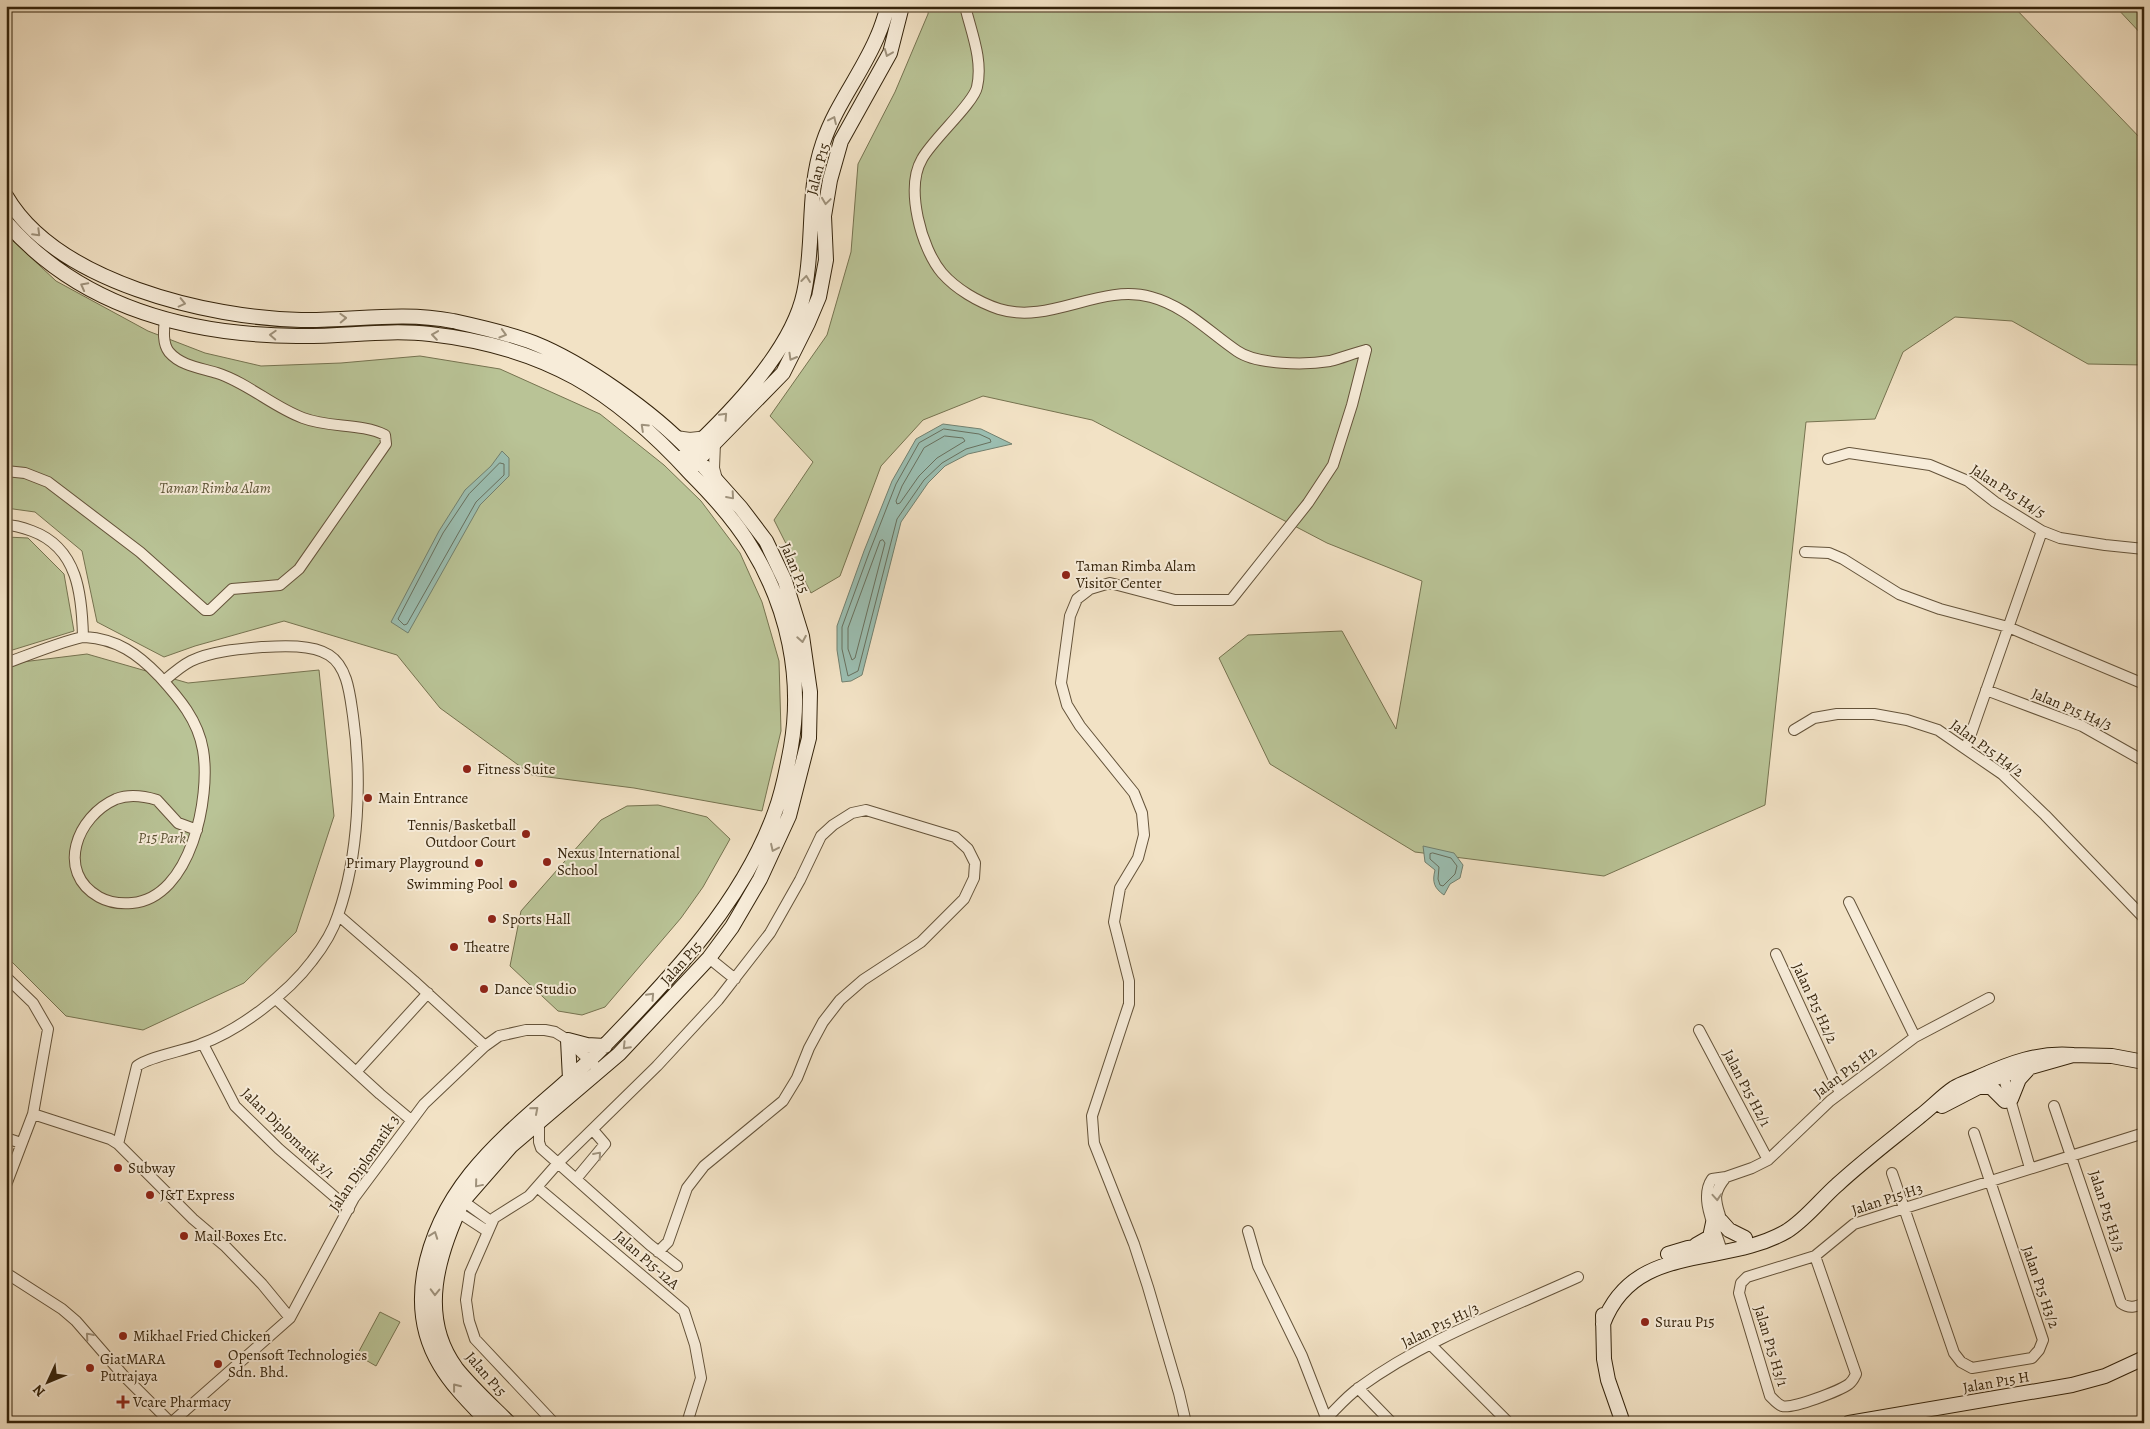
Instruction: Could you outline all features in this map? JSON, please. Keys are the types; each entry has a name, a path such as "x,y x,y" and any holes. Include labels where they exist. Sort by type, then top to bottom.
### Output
{"street":[{"name":"Jalan P15","path":"711,439 769,363 790,331 804,294 814,183 822,143 841,103 878,36 888,6"},
{"name":"Jalan P15","path":"689,460 782,373 808,323 819,297 826,260 824,216 830,180 841,142 890,53 902,6"},
{"path":"967,6 966,10 979,63 977,89 921,159 914,178 916,208 929,251 941,272 956,286 972,297 1000,309 1030,313 1118,294 1151,297 1180,309 1239,353 1260,360 1282,363 1329,361 1366,350 1352,405 1333,465 1308,503 1231,600 1174,600 1110,584 1090,589 1077,599 1070,616 1061,683 1067,705 1080,726 1134,793 1142,812 1144,836 1138,858 1120,888 1114,922 1129,981 1129,1004 1092,1116 1094,1143 1134,1244 1179,1393 1186,1423"},
{"path":"6,196 40,237 77,263 120,283 159,297 247,315 301,320 402,315 452,321 532,349 596,388 689,460"},
{"path":"6,222 37,254 65,276 116,303 202,328 296,336 375,332 424,333 532,349 560,356 608,384 676,436 689,460"},
{"path":"116,303 120,283"},
{"path":"6,471 25,473 48,482 140,552 205,610 210,610 232,590 280,585 299,569 386,444 385,435 374,430 336,426 302,418 245,385 218,373 195,368 168,351 164,337 165,318"},
{"path":"676,436 711,439 714,468 718,481"},
{"name":"Jalan P15 H4/5","path":"1828,460 1849,453 1930,465 1968,481 1995,502 2042,532 2060,538 2144,549"},
{"name":"Jalan P15","path":"489,1423 447,1376 430,1346 421,1306 422,1285 427,1258 440,1220 475,1166 495,1145 570,1079 619,1054 709,958 732,927 760,879 809,738 810,692 802,636 786,581 766,541 718,481 689,460"},
{"name":"Jalan P15","path":"509,1423 455,1366 438,1330 435,1310 436,1274 460,1207 511,1146 539,1122 594,1066 605,1046 662,984 715,921 783,813 794,731 796,693 785,622 774,590 751,547 689,460"},
{"path":"6,525 23,527 43,535 64,554 78,580 82,605 83,637"},
{"path":"1966,748 2042,532"},
{"path":"1805,552 1829,553 1843,559 1899,594 1940,609 2008,627 2144,684"},
{"path":"6,663 83,637 119,644 145,662 164,681 192,716 203,749 206,784 197,830 185,861 178,872 166,885 145,900 124,904 100,898 81,882 76,870 75,858 79,835 92,815 117,799 131,796 157,800 178,824 197,830"},
{"path":"118,1144 137,1066 203,1044 244,1020 276,999 313,960 325,943 338,915 351,862 358,803 358,748 350,696 344,673 337,662 329,655 317,650 304,648 232,650 192,661 164,681"},
{"name":"Jalan P15 H4/3","path":"1986,690 2082,726 2144,760"},
{"name":"Jalan P15 H4/2","path":"1794,730 1814,718 1837,714 1874,714 1907,720 1938,730 2002,774 2045,814 2144,918"},
{"path":"554,1423 475,1339 469,1321 466,1300 470,1273 494,1218 507,1208 529,1196 558,1164 657,1066 735,979 770,933 800,880 821,836 833,825 852,813 866,810 955,837 968,850 974,862 974,878 964,899 921,942 863,980 840,1000 822,1022 797,1078 783,1101 704,1166 687,1188 668,1242 658,1252"},
{"path":"1849,902 1915,1037"},
{"path":"338,915 428,993 485,1046"},
{"name":"Jalan P15 H2/2","path":"1776,954 1840,1093"},
{"path":"709,958 735,979"},
{"path":"6,977 33,1003 48,1029 33,1114 6,1185"},
{"path":"356,1072 428,993"},
{"name":"Jalan P15 H2","path":"1725,1247 1717,1222 1716,1188 1726,1177 1768,1160 1840,1093 1915,1037 1989,998"},
{"path":"276,999 411,1120"},
{"name":"Jalan Diplomatik 3","path":"171,1423 290,1318 354,1198 424,1104 485,1046 499,1036 526,1030 554,1032 568,1040 594,1066"},
{"name":"Jalan P15 H2/1","path":"1699,1030 1768,1160"},
{"path":"570,1079 568,1040 587,1045 605,1046"},
{"name":"Jalan Diplomatik 3/1","path":"203,1044 235,1106 279,1149 349,1209"},
{"path":"1688,1248 1725,1247 1765,1241 1788,1230 1865,1160 1954,1088 1999,1072 2037,1055 2112,1056 2144,1062"},
{"path":"1919,1117 1979,1087 1999,1072 2029,1068 2073,1056"},
{"path":"2008,1100 2019,1078 2029,1068"},
{"path":"1999,1072 2028,1169"},
{"path":"1979,1087 1991,1087 2008,1100"},
{"name":"Jalan P15 H3/3","path":"2054,1106 2073,1156 2121,1303 2126,1307 2133,1307 2144,1303"},
{"path":"33,1114 110,1139 118,1144 192,1219 226,1247 262,1284 290,1318"},
{"path":"539,1122 539,1142 541,1148 676,1266"},
{"path":"576,1179 605,1144 593,1130"},
{"name":"Jalan P15 H3/2","path":"1892,1174 1954,1353 1961,1362 1972,1368 2032,1358 2039,1350 2043,1340 1974,1133"},
{"name":"Jalan P15 H3","path":"1740,1284 1747,1278 1815,1256 1854,1224 2144,1134"},
{"path":"6,1138 21,1143"},
{"name":"Jalan P15-12A","path":"537,1187 684,1311 695,1345 701,1378 687,1423"},
{"path":"460,1207 492,1222"},
{"path":"460,1207 487,1232"},
{"path":"1603,1324 1616,1299 1630,1284 1647,1272 1725,1247 1745,1238 1761,1235 1808,1213"},
{"path":"1623,1423 1608,1380 1603,1350 1603,1308 1610,1295 1624,1279 1643,1264 1663,1255 1688,1248 1710,1236 1717,1222 1745,1238"},
{"path":"1248,1231 1258,1266 1302,1356 1327,1421"},
{"name":"Jalan P15 H3/1","path":"1740,1284 1739,1292 1770,1396 1776,1403 1784,1407 1817,1399 1843,1388 1852,1382 1856,1374 1815,1256"},
{"path":"6,1273 62,1309 76,1321 123,1375 171,1423"},
{"name":"Jalan P15 H1/3","path":"1327,1421 1358,1388 1400,1360 1430,1344 1578,1277"},
{"path":"1430,1344 1509,1423"},
{"name":"Jalan P15 H","path":"1850,1423 2072,1384 2105,1376 2144,1358"},
{"path":"1358,1388 1392,1423"}],"green space":[{"path":"929,6 2013,6 2144,142 2144,365 2088,364 2012,321 1955,317 1903,352 1875,419 1806,422 1765,805 1604,876 1415,852 1270,764 1219,658 1248,635 1342,631 1396,729 1422,581 1327,543 1092,420 983,396 923,420 881,466 840,576 811,593 774,520 813,462 770,416 827,335 851,252 858,164 895,92 928,14"},
{"path":"2115,6 2144,6 2144,37"},
{"name":"Taman Rimba Alam","path":"6,234 56,281 148,331 205,353 261,366 341,363 420,356 500,369 600,414 664,465 701,501 740,553 762,602 779,661 781,731 762,811 634,788 532,775 440,708 397,655 284,621 195,646 164,657 97,622 82,551 35,512 6,508"},
{"path":"6,537 28,538 64,574 74,631 6,652"},
{"name":"P15 Park","path":"87,654 188,683 319,670 334,816 296,932 244,983 143,1030 66,1016 6,956 6,664"},
{"path":"658,805 707,817 730,839 703,887 681,918 605,1007 582,1015 558,1011 510,966 521,911 601,820 627,806"},
{"path":"380,1312 400,1322 376,1366 357,1355"}],"water":[{"path":"943,424 981,429 1012,444 968,454 945,466 928,483 901,522 862,675 851,681 842,682 837,650 837,626 864,551 892,481 916,439"},
{"path":"502,451 509,458 509,476 480,505 408,633 391,622 439,531 465,490 491,466"},
{"path":"1423,846 1454,853 1463,865 1460,878 1450,884 1444,895 1435,884 1435,870 1425,862"}],"place":[{"name":"Taman Rimba Alam Visitor Center","path":"1066,575"},
{"name":"Fitness Suite","path":"467,769"},
{"name":"Main Entrance","path":"368,798"},
{"name":"Tennis/Basketball Outdoor Court","path":"526,834"},
{"name":"Nexus International School","path":"547,862"},
{"name":"Primary Playground","path":"479,863"},
{"name":"Swimming Pool","path":"513,884"},
{"name":"Sports Hall","path":"492,919"},
{"name":"Theatre","path":"454,947"},
{"name":"Dance Studio","path":"484,989"},
{"name":"Subway","path":"118,1168"},
{"name":"J&T Express","path":"150,1195"},
{"name":"Mail Boxes Etc.","path":"184,1236"},
{"name":"Surau P15","path":"1645,1322"},
{"name":"Mikhael Fried Chicken","path":"123,1336"},
{"name":"Opensoft Technologies Sdn. Bhd.","path":"218,1364"},
{"name":"GiatMARA Putrajaya","path":"90,1368"},
{"name":"Vcare Pharmacy","path":"123,1402"}]}
